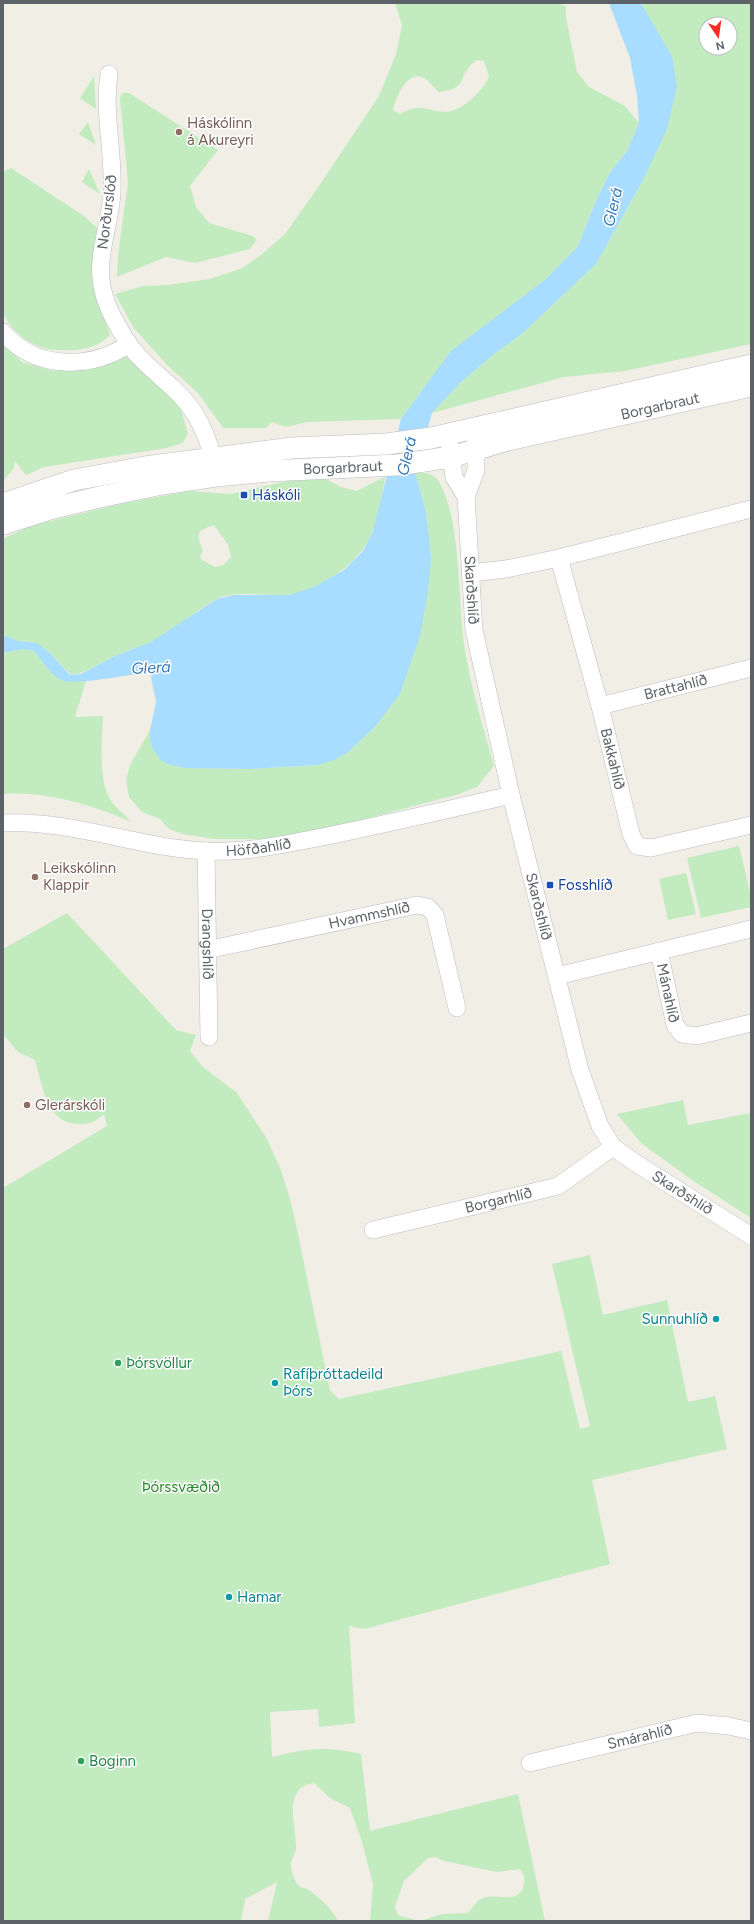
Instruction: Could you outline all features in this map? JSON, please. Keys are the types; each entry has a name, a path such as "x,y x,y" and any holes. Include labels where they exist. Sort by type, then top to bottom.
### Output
{"street":[{"name":"Norðurslóð","path":"109,74 106,90 112,166 112,194 103,246 101,279 112,314 129,344 194,411 210,444 214,467"},
{"path":"3,332 26,352 59,363 79,363 98,359 117,352 129,344"},
{"name":"Borgarbraut","path":"3,524 53,508 162,484 214,467 292,448 386,444 439,436 751,365"},
{"name":"Borgarbraut","path":"3,504 74,480 145,467 214,467 268,471 397,465 451,456 508,440 751,386"},
{"name":"Skarðshlíð","path":"475,428 477,449 476,470 466,497 474,630 511,795 580,1070 592,1106 600,1126 612,1147 751,1236"},
{"name":"Skarðshlíð","path":"439,436 451,456 454,478 466,497"},
{"path":"470,573 506,569 559,558 751,509"},
{"name":"Bakkahlíð","path":"559,558 600,706 631,834 637,846 652,848 751,825"},
{"name":"Brattahlíð","path":"600,706 751,668"},
{"name":"Höfðahlíð","path":"3,822 42,825 140,842 206,851 236,850 283,844 341,833 511,795"},
{"name":"Drangshlíð","path":"206,851 210,1037"},
{"name":"Hvammshlíð","path":"207,950 417,905 428,907 435,915 457,1008"},
{"path":"557,976 751,928"},
{"name":"Mánahlíð","path":"659,951 675,1025 682,1034 697,1036 751,1023"},
{"name":"Borgarhlíð","path":"373,1230 558,1186 612,1147"},
{"name":"Smárahlíð","path":"530,1763 697,1724 729,1726 751,1731"}],"green space":[{"path":"395,3 557,3 566,6 566,18 577,72 589,87 625,106 639,123 627,151 609,174 595,203 578,246 546,279 519,301 426,385 401,419 307,422 286,427 272,422 266,428 223,428 198,393 168,366 133,327 115,294 143,286 168,285 210,279 242,268 261,255 285,234 379,96 396,54 402,25","holes":["477,60 484,61 489,77 482,88 465,105 445,112 413,108 400,114 393,110 399,93 411,78 416,76 422,77 439,92 449,90 455,88 459,84 467,70"]},
{"path":"641,3 751,3 751,344 625,371 564,377 432,413 460,383 498,351 522,334 596,264 642,182 645,10"},
{"path":"94,76 96,109 80,98"},
{"path":"122,93 129,93 218,150 190,186 196,207 209,223 253,236 257,240 250,249 195,263 166,257 117,277 118,255 128,182 120,99"},
{"path":"88,122 96,145 79,134"},
{"path":"11,168 84,216 99,230 98,299 110,335 92,347 79,350 64,350 41,347 17,333 6,319 2,303 3,172"},
{"path":"89,169 100,194 82,182"},
{"path":"3,345 22,362 53,371 85,368 128,353 177,395 188,434 183,443 167,448 44,467 26,475 15,461 14,468 3,481"},
{"path":"415,472 429,474 435,477 439,482 446,498 451,517 458,560 464,644 477,705 494,766 477,787 456,795 338,826 263,839 214,839 183,834 169,829 160,819 142,812 129,797 126,780 130,765 150,730 150,741 170,765 185,768 249,769 318,765 347,753 375,727 400,694 431,559 425,508"},
{"path":"385,477 379,510 370,537 354,560 342,570 308,590 287,595 240,594 222,597 207,605 151,642 119,654 88,670 71,675 50,653 37,643 18,641 3,635 3,539 30,526 124,503 190,491 230,494 288,481 324,478 341,487 356,491","holes":["214,525 228,545 231,557 223,565 215,567 202,560 200,556 203,551 199,541 199,534 203,530"]},
{"path":"23,649 34,651 62,681 86,681 75,717 103,716 102,770 106,791 112,802 131,822 101,810 68,800 35,795 3,794 3,653"},
{"path":"739,846 751,896 751,907 701,918 687,858"},
{"path":"686,873 696,914 668,920 659,879"},
{"name":"Þórssvæðið","path":"67,913 176,1030 196,1035 190,1051 203,1067 237,1093 267,1139 281,1170 293,1210 330,1390 339,1399 561,1351 580,1429 590,1426 552,1264 590,1255 603,1315 667,1300 688,1402 715,1396 727,1449 592,1480 610,1564 364,1629 349,1626 355,1723 319,1727 318,1709 270,1712 272,1757 316,1749 348,1751 361,1754 370,1831 518,1794 545,1921 420,1921 442,1914 468,1913 481,1899 487,1897 512,1897 518,1895 522,1891 524,1884 524,1876 520,1869 497,1872 444,1861 435,1857 428,1858 404,1881 395,1907 398,1915 419,1921 370,1921 373,1884 361,1839 350,1808 330,1798 314,1783 304,1786 294,1799 293,1818 296,1847 291,1862 291,1867 298,1885 309,1890 321,1900 333,1912 338,1921 268,1921 277,1882 245,1899 241,1921 3,1921 3,1188 107,1126 104,1114 95,1121 85,1124 67,1122 58,1117 47,1100 35,1060 18,1052 3,1034 3,949"},
{"path":"683,1100 688,1125 751,1113 751,1218 692,1180 641,1143 617,1114"}],"water":[{"name":"Glerá","path":"609,3 641,3 672,56 677,87 667,129 642,182 596,264 522,334 498,351 460,383 432,413 415,472 425,508 431,559 428,591 420,636 400,694 375,727 347,753 334,760 318,765 249,769 185,768 170,765 162,761 154,751 150,741 150,730 156,702 150,672 90,681 68,681 61,680 53,674 34,651 23,649 3,653 3,635 18,641 37,643 50,653 70,675 81,674 115,656 151,642 217,599 234,595 289,595 314,587 344,570 363,551 373,531 401,419 451,351 546,279 578,246 595,203 609,174 627,151 639,123 637,96 630,58"}],"place":[{"name":"Háskólinn á Akureyri","path":"179,132"},
{"name":"Háskóli","path":"244,495"},
{"name":"Leikskólinn Klappir","path":"35,877"},
{"name":"Fosshlíð","path":"550,885"},
{"name":"Glerárskóli","path":"27,1105"},
{"name":"Sunnuhlíð","path":"716,1319"},
{"name":"Þórsvöllur","path":"118,1363"},
{"name":"Rafíþróttadeild Þórs","path":"275,1383"},
{"name":"Hamar","path":"229,1597"},
{"name":"Boginn","path":"81,1761"}]}
